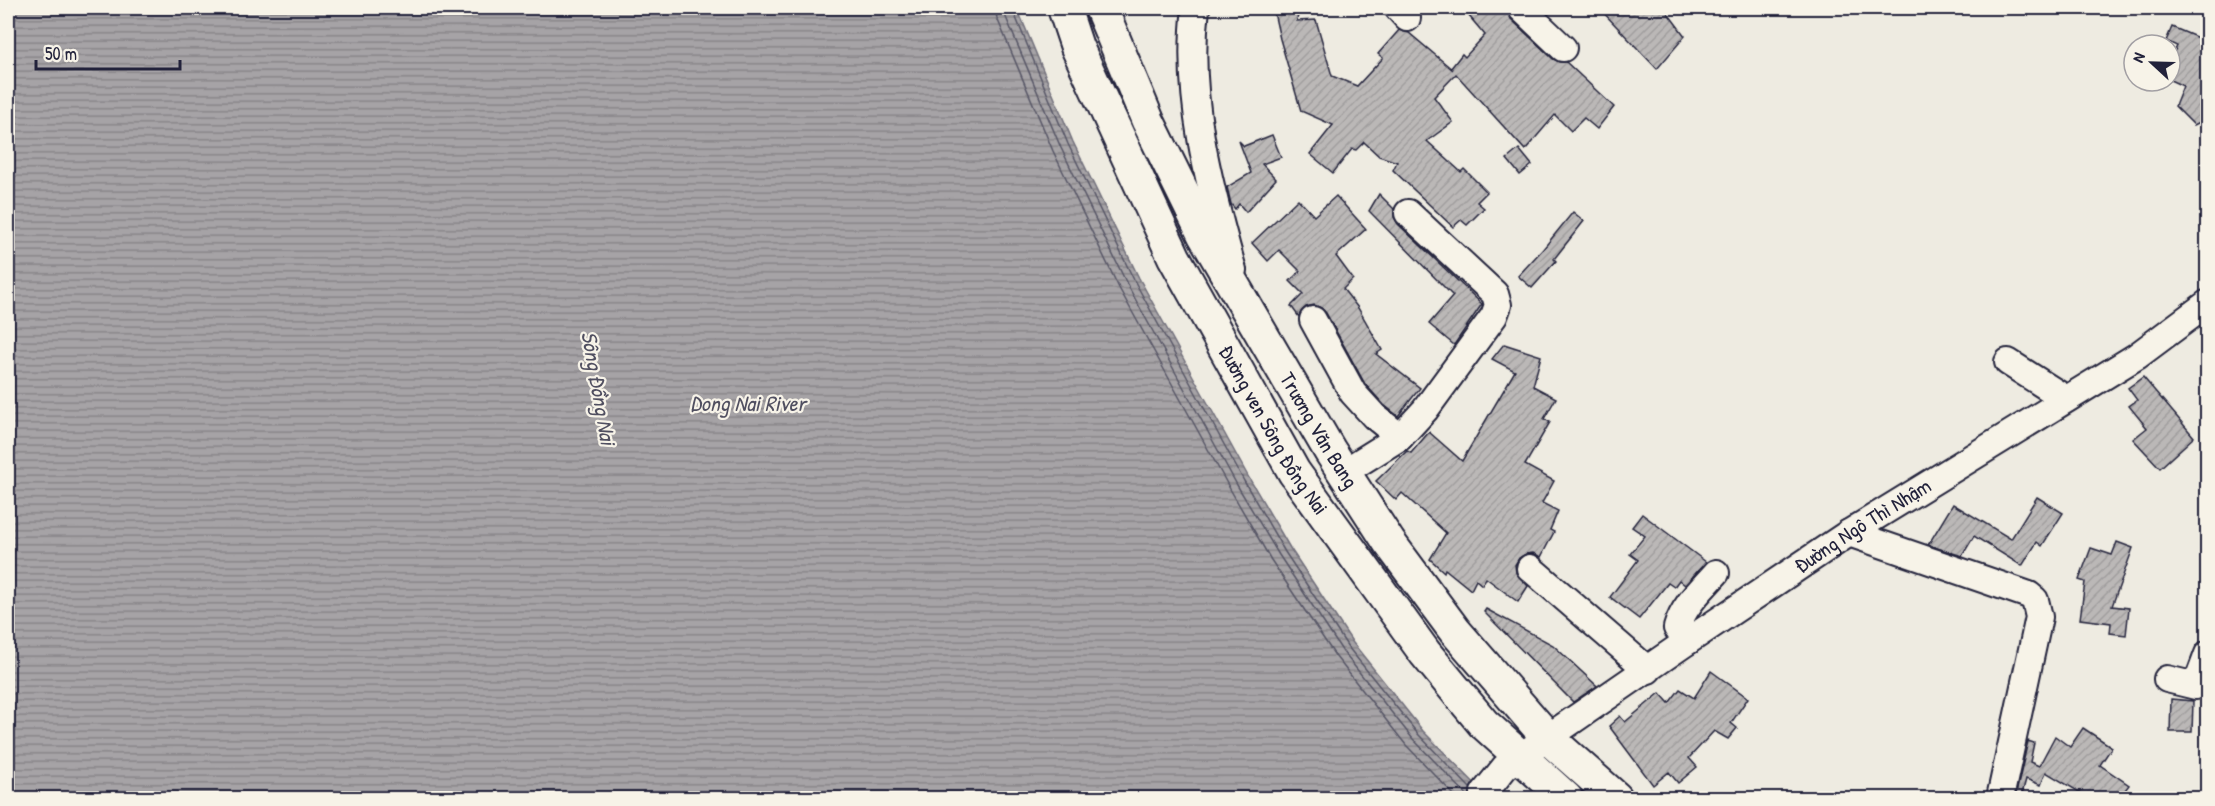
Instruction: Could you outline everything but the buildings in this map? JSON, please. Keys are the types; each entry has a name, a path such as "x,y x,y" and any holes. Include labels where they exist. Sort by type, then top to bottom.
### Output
{"main road":[{"name":"Đường ven Sông Đồng Nai","path":"1064,8 1077,47 1174,257 1294,472 1425,653 1483,723 1524,754 1566,798"},
{"name":"Trương Văn Bang","path":"1101,8 1148,121 1204,235 1344,472 1389,542 1455,632 1524,754 1616,798"}],"street":[{"path":"1196,8 1192,36 1192,70 1209,183 1240,296"},
{"path":"1521,8 1563,48"},
{"path":"1344,472 1400,437 1425,410 1475,345 1494,316 1498,304 1495,294 1408,213"},
{"name":"Đường Ngô Thì Nhậm","path":"1484,793 1524,754 1688,641 1849,533 2137,356 2208,303"},
{"path":"1313,320 1353,393 1374,416 1400,437"},
{"path":"2008,362 2066,399"},
{"path":"1849,533 2029,595 2035,600 2039,617 2000,798"},
{"path":"1530,568 1648,670"},
{"path":"1688,641 1677,628 1679,619 1683,610 1716,573"},
{"path":"2167,679 2196,686 2208,654"}],"water":[{"name":"Dong Nai River","path":"8,8 1017,8 1073,142 1139,278 1290,548 1353,643 1423,731 1489,798 8,798"}],"water label":[{"name":"Sông Đồng Nai","path":"599,388"}]}
